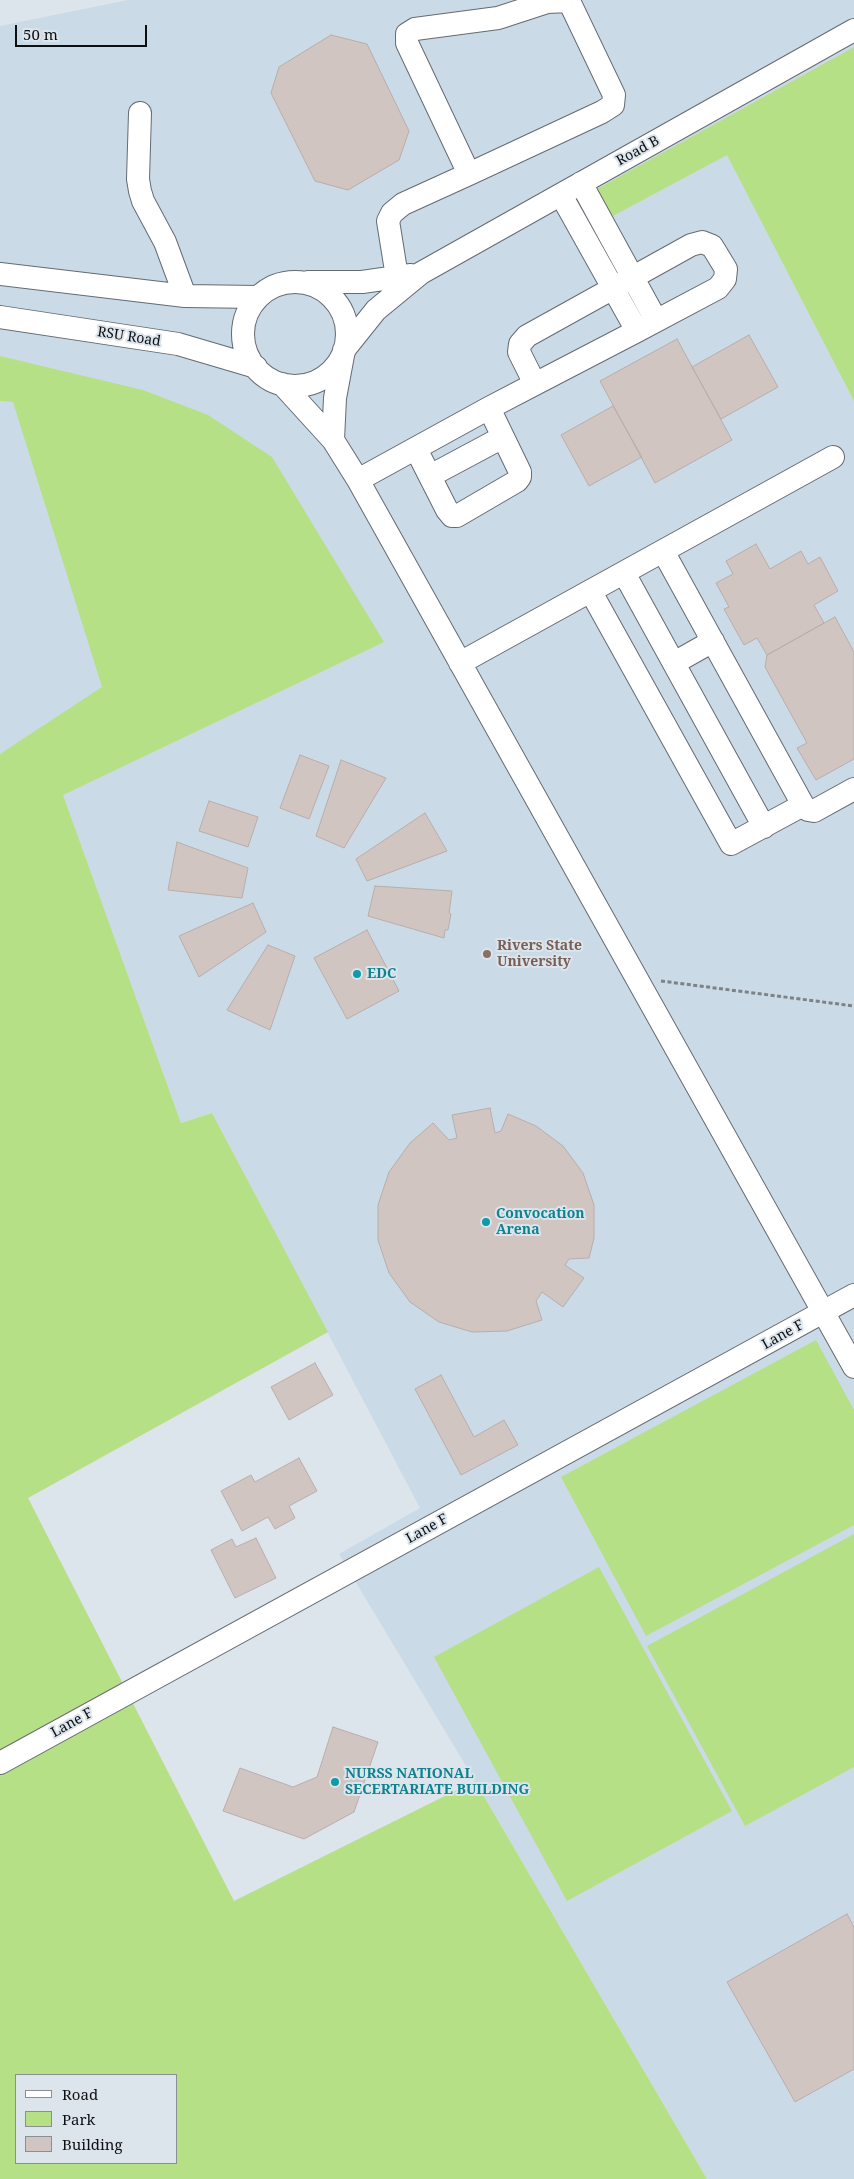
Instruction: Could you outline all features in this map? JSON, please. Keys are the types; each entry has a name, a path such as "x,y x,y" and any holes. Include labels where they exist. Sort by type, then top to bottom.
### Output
{"street":[{"path":"397,277 388,221 392,212 402,204 469,174 602,112 613,105 614,95 569,1 547,2 498,18 415,29 407,34 407,44 469,174"},
{"name":"Road B","path":"422,273 854,30"},
{"path":"140,113 138,178 140,191 143,201 165,242 185,296"},
{"path":"581,183 633,277 646,326"},
{"path":"561,195 613,287 646,326"},
{"path":"358,480 489,408 535,384 646,326 718,288 725,279 726,269 712,246 702,242 691,245 527,336 520,344 520,352 535,384"},
{"path":"422,273 376,310 344,350 337,364 326,375 313,383 297,386 282,384 268,378 256,368 248,354 244,340 246,317 258,297 277,285 300,282 362,282 422,273"},
{"path":"0,274 185,296 258,297"},
{"path":"300,282 322,290 338,305 345,320 347,335 335,398 333,440"},
{"name":"RSU Road","path":"0,316 178,344 256,368"},
{"path":"282,384 333,440 358,480 822,1314 854,1368"},
{"path":"416,449 447,510 452,516 457,516 517,481 520,477 520,472 489,408"},
{"path":"430,476 503,437"},
{"path":"460,663 833,457"},
{"path":"663,551 803,805 808,810 814,811 854,789"},
{"path":"624,573 764,827"},
{"path":"591,592 731,844 803,805"},
{"path":"674,663 713,641"},
{"name":"Lane F","path":"0,1762 854,1295"}],"path":[{"path":"635,978 854,1006"}],"shaded area":[{"name":"Rivers State University","path":"128,0 854,0 854,2179 707,2179 475,1781 339,1554 420,1508 212,1113 181,1123 39,730 0,754 0,26"}],"green space":[{"path":"854,47 854,401 727,155 611,217 597,189"},
{"path":"0,356 143,390 208,415 272,457 384,642 63,795 181,1123 212,1113 328,1332 28,1498 234,1901 475,1781 707,2179 0,2179 0,754 102,687 13,402 0,401"},
{"path":"816,1340 854,1410 854,1525 646,1636 561,1477"},
{"path":"854,1534 854,1767 745,1826 647,1646"},
{"path":"599,1567 732,1811 567,1901 434,1657"}],"building":[{"path":"331,35 367,44 409,131 399,160 348,190 315,181 271,93 279,67"},
{"path":"749,335 778,387 721,419 692,367"},
{"path":"677,339 732,440 655,483 600,381"},
{"path":"613,406 642,457 589,486 561,435"},
{"path":"756,544 770,569 801,551 808,564 820,557 838,591 814,605 824,623 767,655 757,638 744,645 724,609 729,607 716,583 733,574 726,561"},
{"path":"835,617 854,652 854,759 816,780 797,748 807,743 765,667 767,655"},
{"path":"300,755 329,766 309,819 280,808"},
{"path":"341,760 386,778 344,848 316,836"},
{"path":"209,801 258,817 248,847 199,831"},
{"path":"425,813 447,851 367,881 356,859"},
{"path":"177,842 248,868 242,898 168,890"},
{"name":"EDC","path":"375,886 452,891 449,913 451,914 448,930 445,930 444,938 368,916"},
{"path":"253,903 266,932 199,977 179,936"},
{"name":"EDC","path":"367,930 399,991 347,1019 314,958"},
{"path":"268,945 295,956 270,1030 227,1010"},
{"name":"Convocation Arena","path":"490,1108 495,1133 501,1131 508,1114 536,1126 563,1146 583,1173 594,1205 594,1238 589,1258 569,1259 565,1265 584,1278 563,1307 542,1292 536,1301 542,1320 507,1331 472,1332 439,1322 410,1302 389,1273 378,1240 378,1205 389,1172 410,1143 433,1123 449,1140 457,1138 452,1115"},
{"path":"315,1363 333,1395 289,1420 271,1387"},
{"path":"441,1375 474,1437 504,1420 518,1445 461,1475 415,1389"},
{"path":"299,1458 317,1491 289,1506 295,1518 275,1529 268,1517 242,1531 221,1491 251,1475 255,1482"},
{"path":"256,1538 276,1578 235,1598 211,1550 232,1539 236,1547"},
{"name":"NURSS NATIONAL SECERTARIATE BUILDING","path":"333,1727 378,1742 354,1812 304,1839 223,1811 240,1768 293,1787 317,1777"},
{"path":"847,1914 854,1927 854,2069 795,2102 727,1982"}],"place":[{"name":"Rivers State University","path":"487,954"},
{"name":"EDC","path":"357,974"},
{"name":"Convocation Arena","path":"486,1222"},
{"name":"NURSS NATIONAL SECERTARIATE BUILDING","path":"335,1782"}]}
